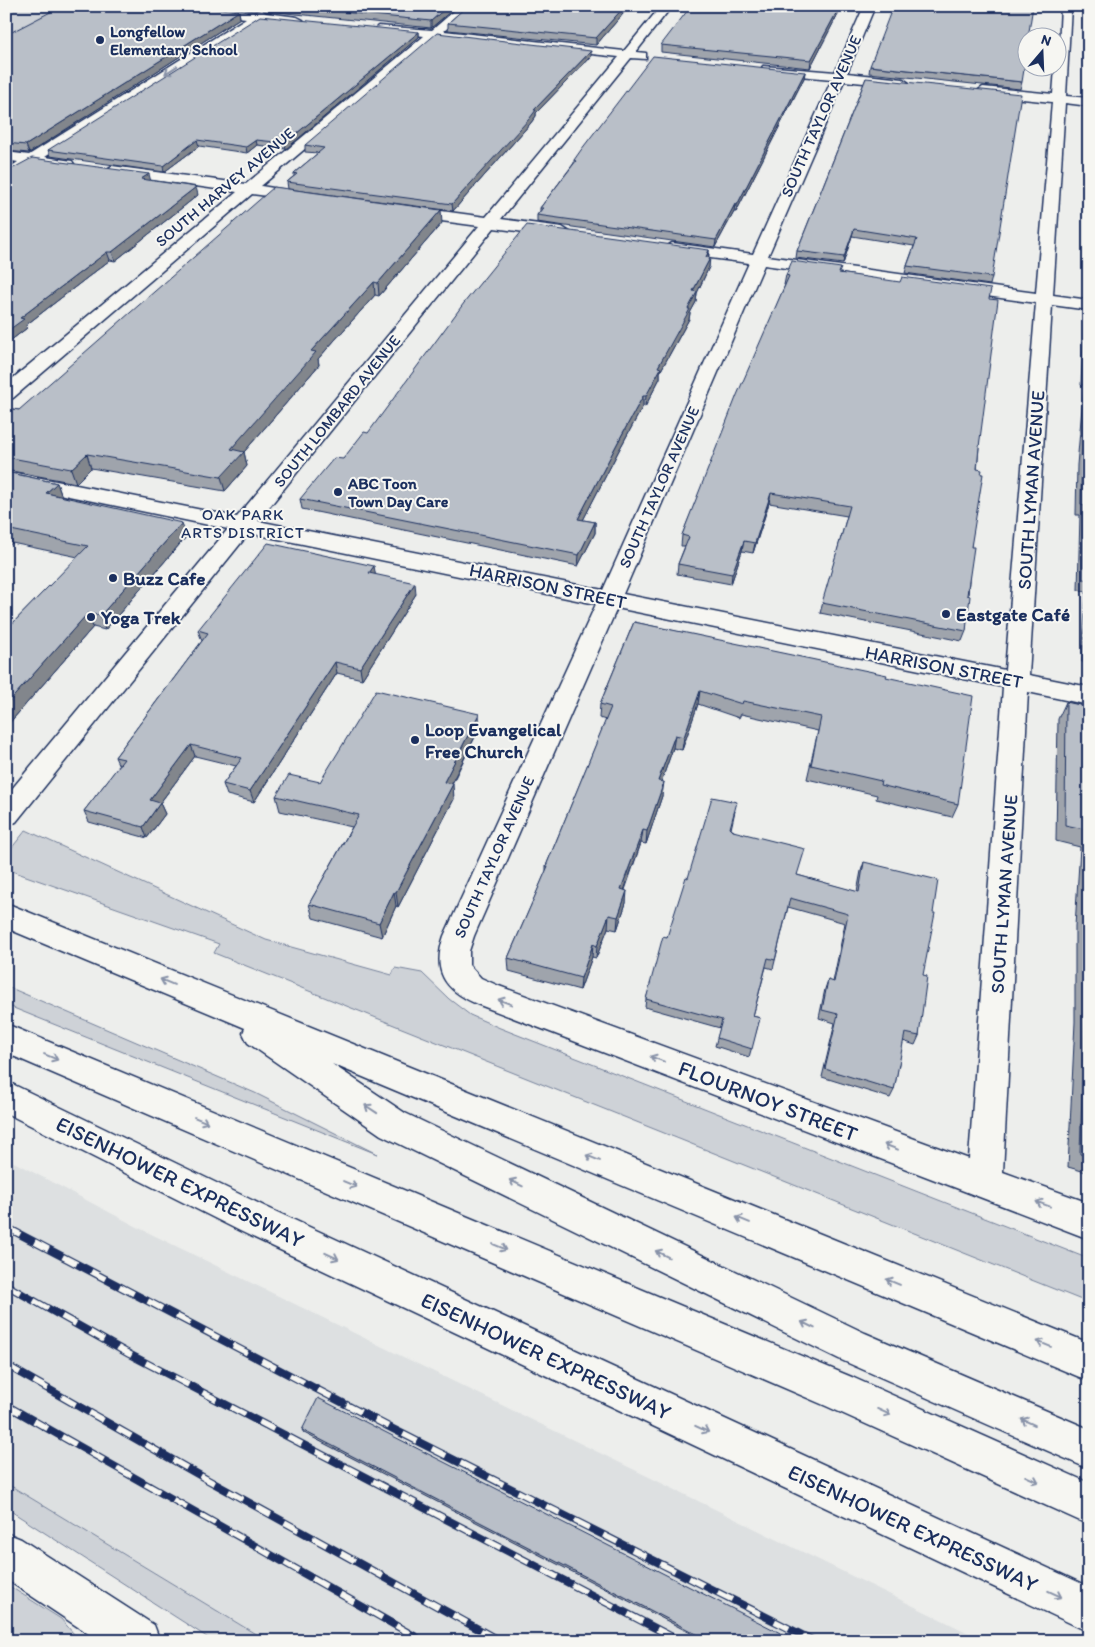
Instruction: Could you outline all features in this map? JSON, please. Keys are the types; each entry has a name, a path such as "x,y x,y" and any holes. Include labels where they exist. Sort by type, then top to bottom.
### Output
{"main road":[{"path":"170,6 305,21"},
{"path":"6,176 270,6"},
{"name":"SOUTH HARVEY AVENUE","path":"6,394 467,6"},
{"name":"SOUTH LOMBARD AVENUE","path":"6,815 16,790 244,524 668,6"},
{"name":"SOUTH TAYLOR AVENUE","path":"454,969 454,951 459,936 610,599 870,6"},
{"name":"SOUTH LYMAN AVENUE","path":"985,1183 1016,682 1066,6"},
{"path":"370,27 658,57"},
{"path":"751,67 912,84"},
{"path":"968,89 1089,102"},
{"path":"6,156 78,166"},
{"path":"97,168 324,200"},
{"path":"390,209 575,234"},
{"path":"659,246 1089,305"},
{"name":"HARRISON STREET","path":"6,476 1089,696"},
{"path":"6,915 1089,1362"},
{"name":"FLOURNOY STREET","path":"454,969 470,987 488,996 1089,1221"},
{"path":"212,1001 393,1124 852,1346 1089,1449"},
{"path":"6,1038 840,1392 1089,1504"},
{"name":"EISENHOWER EXPRESSWAY","path":"6,1096 253,1219 1089,1610"},
{"path":"6,1554 138,1641"}],"shaded area":[{"path":"6,6 77,6 6,47"},
{"path":"26,830 266,940 392,975 395,968 422,973 449,999 470,1015 500,1028 1089,1259 1089,1303 214,953 219,944 6,869 6,855"},
{"path":"6,986 255,1093 377,1154 6,1005"},
{"path":"6,1158 147,1232 985,1641 267,1641 6,1483"},
{"path":"6,1483 267,1641 213,1641 6,1508"},
{"path":"6,1584 61,1619 80,1641 6,1641"}],"building":[{"name":"Longfellow Elementary School","path":"62,6 189,6 239,11 26,145 6,143 6,35"},
{"path":"284,6 448,6 431,21"},
{"path":"467,6 625,6 596,38 448,23"},
{"path":"691,6 840,6 811,60 661,45"},
{"path":"893,6 1033,6 1030,28 1018,28 1018,78 1023,78 1022,82 870,66"},
{"path":"260,16 419,32 285,143 256,140 246,147 197,140 163,166 48,150"},
{"path":"437,33 591,51 534,110 536,110 530,118 452,204 287,182 297,174 294,173 324,148 305,145"},
{"path":"653,56 805,72 737,205 735,204 716,240 537,215 543,208 540,208 576,161 574,160 581,150"},
{"path":"866,78 1021,94 992,277 907,266 917,239 854,229 844,257 797,251"},
{"path":"32,158 149,174 141,179 196,187 112,252 107,252 20,318 24,319 6,332 6,172"},
{"path":"274,187 441,210 378,283 374,282 311,351 316,352 231,449 244,452 221,477 87,454 71,469 6,457 6,408 19,410"},
{"path":"527,225 709,250 706,257 710,258 693,291 697,292 688,309 690,309 658,367 661,368 646,396 643,396 578,519 595,522 579,555 300,499 334,458 343,459 364,432 368,433 464,303"},
{"path":"792,261 841,268 839,273 900,282 902,277 991,289 989,299 998,300 979,447 977,469 982,470 981,474 983,474 971,547 974,547 967,595 970,596 966,631 822,603 850,506 771,493 755,543 744,541 732,574 678,564 689,537 682,535 737,395 789,276 786,275"},
{"path":"1089,307 1089,580 1083,579 1084,505 1081,504 1082,454 1088,375 1085,375"},
{"path":"6,472 57,483 46,493 182,523 100,616 88,613 6,705 6,630 88,546 6,529"},
{"path":"268,543 374,566 369,573 415,583 360,668 335,662 250,791 223,784 242,758 191,745 150,800 160,803 143,827 84,811 124,759 115,757 208,633 198,630"},
{"path":"634,622 887,675 886,677 973,696 958,804 880,785 881,781 811,765 821,717 743,701 742,704 700,691 684,737 675,735 658,781 664,782 647,831 643,830 621,889 627,891 618,917 609,915 597,946 593,944 581,978 508,958 548,866 546,866 611,707 600,704"},
{"path":"376,690 479,714 444,782 453,784 379,923 309,904 359,815 276,796 289,775 320,782"},
{"path":"1066,702 1089,707 1089,830 1065,825"},
{"path":"712,797 737,802 730,828 733,831 805,849 797,875 859,892 864,862 938,880 933,913 935,913 923,975 927,976 919,1036 905,1033 894,1090 825,1069 838,1014 822,1010 828,980 834,982 848,914 790,898 775,960 768,958 753,1016 760,1018 752,1049 717,1038 722,1020 646,999 663,936 667,937 686,877 688,878"},
{"path":"1089,845 1089,1156 1080,1154 1085,1007 1085,910"},
{"path":"318,1398 796,1641 710,1641 302,1430"}],"railway":[{"path":"6,1227 391,1428 814,1641"},
{"path":"6,1285 129,1354 680,1641"},
{"path":"6,1365 208,1480 500,1641"},
{"path":"6,1405 423,1641"}],"place":[{"name":"Longfellow Elementary School","path":"100,40"},
{"name":"ABC Toon Town Day Care","path":"338,492"},
{"name":"Buzz Cafe","path":"113,578"},
{"name":"Eastgate Café","path":"946,614"},
{"name":"Yoga Trek","path":"91,617"},
{"name":"Loop Evangelical Free Church","path":"415,740"}],"district":[{"name":"OAK PARK ARTS DISTRICT","path":"243,523"}]}
